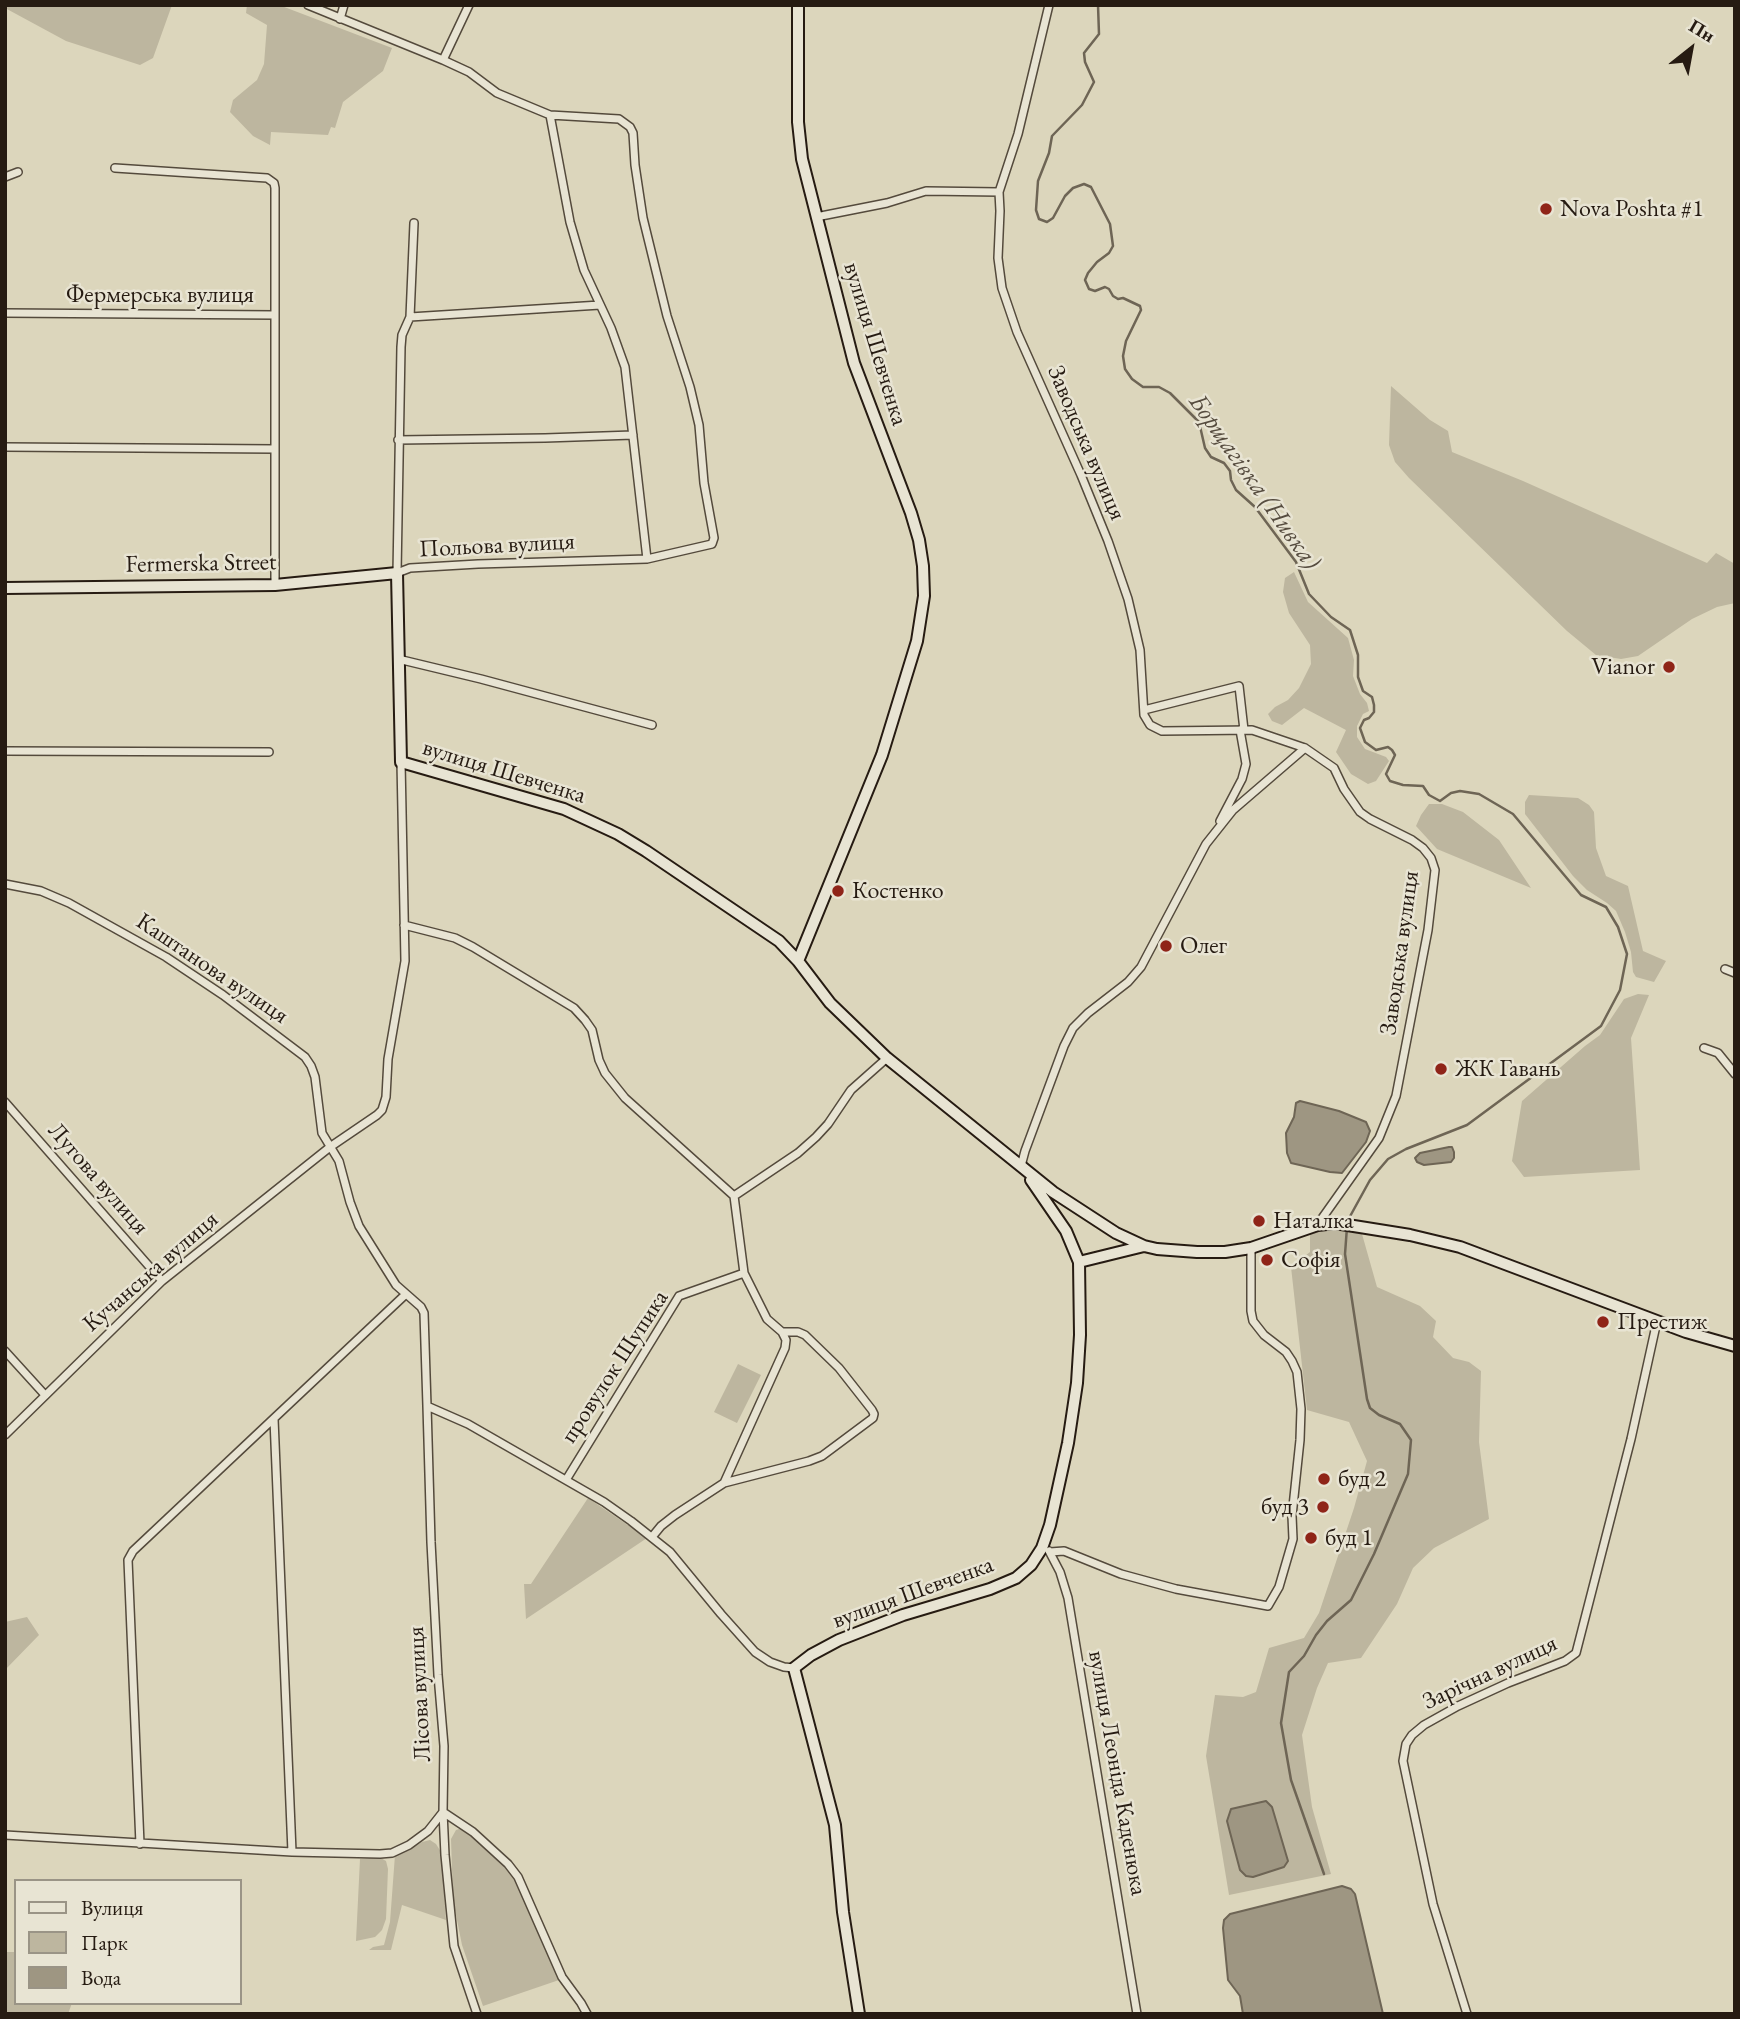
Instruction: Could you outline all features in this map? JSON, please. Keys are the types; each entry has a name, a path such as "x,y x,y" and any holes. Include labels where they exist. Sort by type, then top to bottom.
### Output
{"main road":[{"name":"вулиця Шевченка","path":"798,5 798,122 802,159 854,363 919,540 924,596 917,641 882,755 798,961"},
{"name":"Fermerska Street","path":"5,588 275,585 397,573"},
{"path":"397,573 401,762"},
{"name":"вулиця Шевченка","path":"401,762 564,809 627,839 766,931 789,950 830,1003 887,1058 1053,1192 1116,1233 1144,1246 1225,1252 1251,1248 1318,1225 1340,1223 1361,1226 1460,1247 1686,1332 1735,1346"},
{"name":"вулиця Шевченка","path":"794,1668 839,1640 903,1615 990,1589 1016,1578 1046,1550 1068,1443 1077,1383 1080,1335 1079,1262 1066,1231 1021,1166"},
{"name":"вулиця Шевченка","path":"1079,1262 1144,1246"},
{"path":"794,1668 835,1825 843,1912 859,2014"}],"street":[{"path":"308,5 443,60 469,72 497,93 550,115 570,222 584,270 625,367 647,559"},
{"path":"340,19 344,5"},
{"path":"443,60 469,5"},
{"name":"Заводська вулиця","path":"1049,5 1018,134 999,192 998,258 1002,288 1017,332 1081,475 1128,599 1140,650 1144,715 1150,724 1162,731 1252,730 1305,748 1334,768 1360,812 1423,848 1431,858 1435,870 1428,930 1396,1096 1380,1138 1318,1225"},
{"name":"Польова вулиця","path":"414,223 411,317 402,335 401,347 397,573 410,568 647,559 710,546 714,538 699,425 643,218 631,127 625,122 608,117 550,115"},
{"name":"Фермерська вулиця","path":"5,313 275,315 275,188 271,180 116,168"},
{"path":"5,177 18,172"},
{"path":"816,216 887,203 926,191 999,192"},
{"path":"411,317 600,305"},
{"path":"275,315 275,585"},
{"path":"398,440 545,439 633,435"},
{"path":"5,447 275,449"},
{"path":"398,660 481,679 652,725"},
{"path":"1021,1166 1073,1028 1128,982 1141,967 1242,779 1246,764 1239,687 1144,710"},
{"path":"1206,844 1233,810 1305,748"},
{"path":"5,751 269,752"},
{"name":"вулиця Шевченка","path":"330,1147 377,1115 384,1105 388,1059 403,978 401,762"},
{"name":"Каштанова вулиця","path":"5,884 41,891 117,929 166,957 294,1047 311,1066 315,1077 322,1133 339,1161 359,1226 385,1270 406,1294"},
{"path":"404,925 455,938 573,1008 592,1030 605,1073 625,1098 734,1196 744,1273 768,1319 782,1332 786,1340 785,1348 724,1483"},
{"path":"1724,969 1735,973"},
{"path":"1704,1048 1718,1053 1735,1074"},
{"path":"734,1196 798,1153 816,1137 851,1090 887,1058"},
{"name":"Лугова вулиця","path":"5,1102 162,1282"},
{"name":"Кучанська вулиця","path":"5,1435 162,1282 330,1147"},
{"path":"1046,1550 1064,1551 1121,1574 1176,1589 1268,1606 1279,1587 1293,1539 1292,1516 1301,1409 1297,1372 1292,1361 1253,1321 1251,1248"},
{"name":"провулок Шупика","path":"566,1480 679,1296 744,1273"},
{"path":"139,1844 128,1560 133,1551 406,1294"},
{"name":"Лісова вулиця","path":"406,1294 424,1313 431,1542 444,1746 443,1812 454,1946 477,2014"},
{"name":"Зарічна вулиця","path":"1467,2014 1433,1904 1403,1761 1406,1744 1424,1724 1508,1683 1565,1661 1576,1653 1631,1439 1657,1321"},
{"path":"652,1537 675,1515 724,1483 822,1456 873,1418 872,1410 839,1368 805,1335 782,1332"},
{"path":"5,1350 45,1395"},
{"path":"428,1406 468,1424 604,1502 670,1552 755,1652 770,1662 794,1668"},
{"path":"274,1419 292,1852"},
{"name":"вулиця Леоніда Каденюка","path":"1046,1550 1060,1572 1068,1598 1137,2014"},
{"path":"5,1835 292,1852 380,1854 391,1853 409,1845 428,1831 443,1812 473,1832 500,1855 518,1877 562,1977 587,2014"}],"green space":[{"path":"5,5 172,5 153,58 140,65 66,41 5,8"},
{"path":"247,5 279,5 392,48 383,71 343,102 335,128 331,127 328,135 271,132 270,145 253,136 230,112 233,100 257,80 264,64 267,25 246,13"},
{"path":"1391,386 1430,420 1448,431 1452,452 1707,563 1716,553 1735,564 1735,603 1717,607 1692,619 1638,656 1621,659 1596,655 1567,631 1395,462 1389,445"},
{"path":"1294,572 1308,602 1348,638 1354,660 1353,676 1369,711 1363,714 1357,726 1357,737 1365,749 1386,757 1389,761 1376,781 1368,784 1351,774 1336,752 1346,730 1304,708 1282,725 1272,721 1268,714 1288,700 1299,688 1311,664 1310,645 1289,613 1283,592 1285,578"},
{"path":"1529,795 1578,798 1594,812 1596,848 1606,876 1628,886 1643,951 1666,961 1654,982 1636,977 1633,972 1631,952 1616,911 1573,876 1525,814 1525,802"},
{"path":"1429,804 1442,804 1463,812 1499,840 1531,888 1437,849 1416,826"},
{"path":"1638,994 1649,995 1631,1038 1640,1170 1524,1177 1512,1161 1522,1101 1600,1035 1624,999"},
{"path":"1326,1230 1362,1234 1377,1287 1420,1306 1436,1321 1433,1337 1453,1358 1469,1362 1481,1371 1479,1442 1489,1519 1434,1548 1413,1568 1397,1604 1361,1658 1328,1663 1302,1735 1312,1807 1331,1874 1229,1895 1206,1756 1215,1695 1243,1697 1256,1692 1269,1648 1304,1638 1319,1613 1367,1461 1349,1422 1307,1410 1291,1267 1310,1252 1310,1234"},
{"path":"738,1364 761,1375 737,1423 714,1412"},
{"path":"588,1498 647,1538 526,1619 524,1584 531,1584"},
{"path":"27,1617 39,1635 5,1670 5,1622"},
{"path":"462,1828 510,1869 559,1980 483,2006 462,1945 453,1900 451,1839 456,1830"},
{"path":"430,1840 441,1852 446,1920 402,1905 391,1950 369,1950 384,1945 390,1922 395,1855"},
{"path":"379,1857 386,1861 388,1869 386,1919 382,1930 375,1937 356,1941 360,1859"},
{"path":"5,1952 14,1952 14,2005 71,2005 68,2014 5,2014"}],"water":[{"path":"1300,1101 1339,1111 1366,1122 1370,1131 1366,1142 1342,1173 1291,1163 1287,1153 1286,1133 1294,1117 1296,1103"},
{"path":"1452,1147 1454,1152 1451,1162 1424,1165 1415,1158 1420,1153"},
{"path":"1266,1801 1272,1807 1288,1861 1284,1867 1253,1877 1246,1876 1240,1870 1227,1821 1231,1809"},
{"path":"1342,1886 1351,1889 1355,1894 1383,2014 1243,2014 1240,1996 1228,1980 1224,1920 1230,1914"}],"waterway":[{"name":"Борщагівка (Нивка)","path":"1098,5 1099,34 1084,53 1094,82 1082,105 1052,136 1049,153 1038,181 1036,210 1039,219 1047,222 1053,218 1065,196 1073,188 1084,184 1091,187 1110,224 1113,246 1109,253 1097,262 1085,280 1089,289 1095,291 1105,287 1113,296 1140,306 1141,310 1126,341 1123,356 1125,369 1132,379 1143,387 1159,387 1170,393 1199,422 1205,448 1211,457 1224,463 1230,471 1236,490 1255,507 1296,562 1309,594 1331,617 1350,630 1358,655 1358,677 1363,691 1372,697 1374,705 1374,712 1364,720 1360,728 1365,742 1376,750 1388,747 1395,755 1386,774 1390,781 1423,786 1429,795 1440,801 1451,793 1460,791 1479,794 1513,814 1581,895 1606,907 1618,927 1627,954 1620,990 1601,1026 1467,1125 1388,1159 1370,1180 1348,1220"},
{"name":"Борщагівка (Нивка)","path":"1324,1874 1291,1780 1281,1723 1289,1672 1304,1656 1327,1621 1351,1600 1408,1474 1411,1440 1400,1424 1370,1408 1367,1399 1345,1254 1347,1227"}],"place":[{"name":"Nova Poshta #1","path":"1546,209"},
{"name":"Vianor","path":"1669,667"},
{"name":"Костенко","path":"838,891"},
{"name":"Олег","path":"1166,946"},
{"name":"ЖК Гавань","path":"1441,1069"},
{"name":"Наталка","path":"1259,1221"},
{"name":"Софія","path":"1267,1260"},
{"name":"Престиж","path":"1603,1322"},
{"name":"буд 2","path":"1324,1479"},
{"name":"буд 3","path":"1323,1507"},
{"name":"буд 1","path":"1311,1538"}]}
